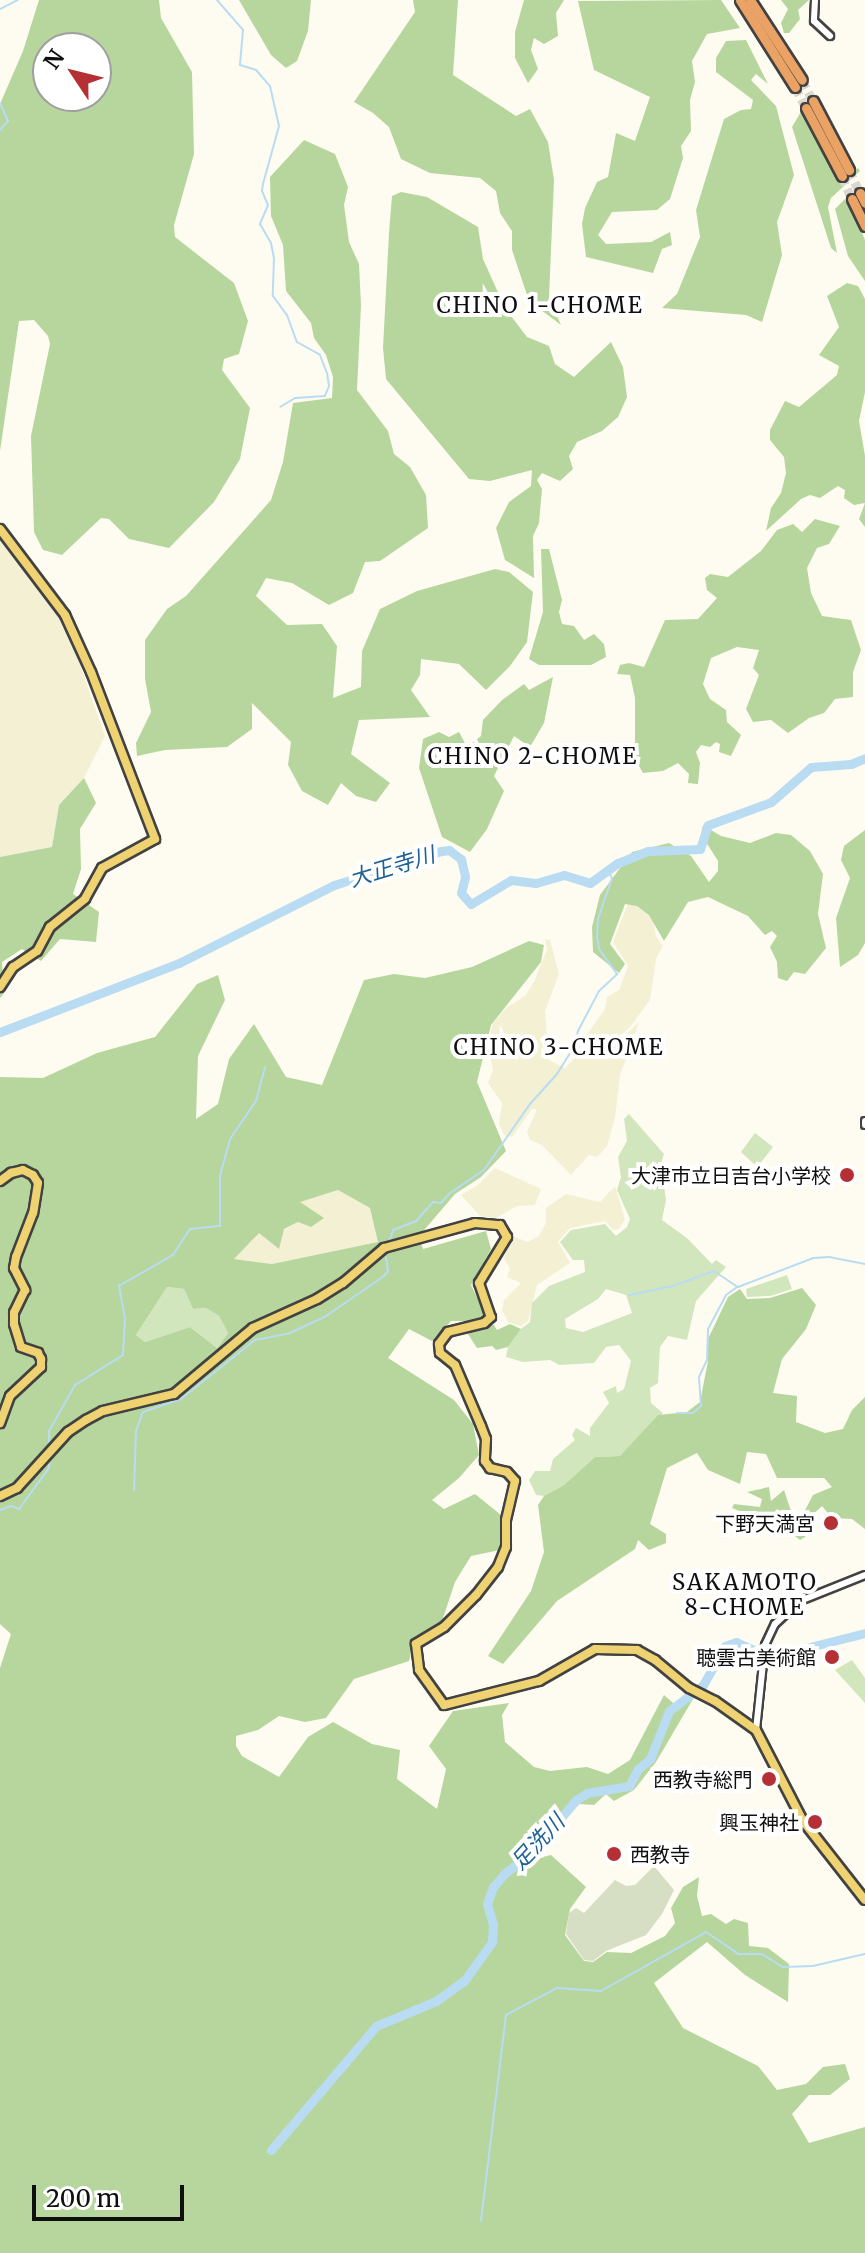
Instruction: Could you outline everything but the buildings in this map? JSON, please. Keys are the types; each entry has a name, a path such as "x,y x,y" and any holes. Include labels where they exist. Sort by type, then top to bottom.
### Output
{"highway":[{"path":"743,2 798,84"},
{"path":"810,104 846,173"},
{"path":"859,198 865,226"}],"main road":[{"path":"0,529 65,615 155,839 102,868 85,899 50,927 37,951 13,967 0,987"},
{"path":"0,1181 11,1173 23,1170 33,1175 38,1183 33,1213 14,1268 25,1290 14,1313 14,1324 21,1347 38,1353 41,1367 10,1396 0,1423"},
{"path":"0,1496 17,1488 68,1432 103,1411 174,1394 253,1328 317,1299 387,1248 484,1222 494,1223 507,1232 505,1242 488,1263 479,1283 489,1306 489,1320 448,1332 439,1344 440,1353 459,1372 481,1426 486,1439 485,1461 490,1468 507,1472 515,1481 506,1520 506,1547 498,1567 444,1627 416,1644 419,1670 439,1703 454,1704 539,1681 583,1654 611,1647 637,1650 655,1660 692,1691 715,1701 756,1730 803,1821 865,1900"}],"street":[{"path":"815,0 814,21 830,36"},
{"path":"756,1730 765,1645 775,1624 789,1608 865,1575"}],"shaded area":[{"path":"0,541 56,612 74,648 105,736 84,778 59,805 52,847 0,857"},
{"path":"630,898 652,914 656,936 663,946 656,959 650,1000 630,1027 605,1049 572,1056 605,1009 607,997 619,990 628,966 613,942"},
{"path":"545,939 550,940 559,974 545,1011 549,1060 565,1068 576,1057 606,1054 639,1022 620,1075 615,1118 607,1146 597,1157 589,1155 571,1175 542,1145 530,1140 527,1132 537,1109 532,1109 512,1137 504,1135 499,1124 502,1103 488,1083 493,1070 488,1045 493,1023 506,1008 525,996 534,982 547,949"},
{"path":"495,1168 541,1189 535,1205 517,1206 496,1218 480,1216 461,1195 478,1185"},
{"path":"615,1186 625,1219 619,1229 613,1230 605,1221 570,1228 558,1242 570,1263 537,1285 528,1321 521,1326 508,1322 502,1310 504,1300 521,1283 507,1277 510,1269 504,1258 513,1236 527,1242 538,1237 546,1223 546,1208 566,1194 600,1202"},
{"path":"338,1190 370,1208 379,1242 272,1264 234,1259 259,1232 284,1230 298,1222 311,1227 323,1218 299,1202"}],"green space":[{"path":"39,0 159,0 161,18 192,72 194,154 174,225 175,237 234,283 248,321 239,354 224,359 222,370 250,408 240,459 214,502 169,548 129,539 109,519 101,518 62,555 43,550 34,532 31,436 50,344 48,336 34,320 19,321 0,451 0,104 23,51"},
{"path":"239,0 311,0 308,31 297,61 286,68 271,55"},
{"path":"413,0 458,0 453,75 516,116 530,109 548,142 554,180 549,298 561,325 529,301 512,250 512,231 500,213 496,191 480,178 430,173 401,159 389,127 354,102 415,12"},
{"path":"524,0 564,0 556,13 558,36 544,44 534,38 531,50 538,69 528,83 515,58 515,32"},
{"path":"721,0 740,28 707,34 692,61 695,82 690,100 691,131 681,146 683,158 670,199 657,210 612,212 598,235 606,244 651,242 670,232 672,245 662,249 653,273 586,257 582,224 585,208 597,182 608,177 616,133 635,141 650,97 594,70 578,1"},
{"path":"781,0 809,0 798,10 800,19 789,33 784,33 781,23 788,9"},
{"path":"746,40 768,84 756,74 751,80 776,106 794,175 777,222 782,255 762,322 746,315 662,308 677,294 700,237 696,210 724,119 741,110 751,109 753,100 716,72 716,58 726,41"},
{"path":"802,110 839,180 858,168 860,171 831,198 828,207 837,253 831,248 792,127"},
{"path":"304,140 335,154 348,187 344,205 349,242 359,264 361,305 357,390 388,431 394,454 410,467 426,495 428,528 380,561 365,562 353,593 329,605 292,583 266,578 256,596 287,625 322,624 337,646 333,698 361,687 362,651 380,609 417,591 495,569 509,572 533,592 527,642 510,666 486,690 459,664 421,659 420,675 411,690 430,717 359,720 351,754 390,783 376,802 356,796 341,783 328,805 302,791 288,765 291,742 252,703 252,729 227,747 165,750 137,756 136,743 151,712 145,679 145,640 167,609 186,596 271,500 283,462 293,403 332,398 333,377 326,355 314,338 311,323 286,291 283,245 271,216 270,177"},
{"path":"401,192 427,197 478,227 483,259 505,308 527,337 549,346 555,364 574,377 611,342 623,367 627,397 618,417 602,431 577,442 569,456 573,469 560,481 542,473 537,480 542,489 539,523 533,536 534,578 505,560 496,528 509,502 531,486 532,470 490,481 469,479 386,379 383,348 389,233 392,196"},
{"path":"847,197 865,240 865,281 848,256 835,209"},
{"path":"847,283 858,286 865,299 865,392 859,421 865,456 865,503 854,505 844,498 845,490 838,486 820,498 810,495 801,499 766,531 771,508 781,493 786,473 784,457 770,440 770,430 785,401 799,407 837,375 839,366 819,355 839,327 827,296"},
{"path":"865,503 865,527 859,519"},
{"path":"815,519 840,526 829,544 817,548 807,568 811,593 822,616 851,620 861,650 853,672 853,697 835,699 824,713 809,718 788,733 771,720 753,722 746,709 759,675 753,668 759,650 737,647 711,658 703,684 710,699 726,710 727,722 741,735 731,756 719,752 720,744 716,742 710,747 701,745 696,752 700,763 698,784 688,783 689,774 678,763 663,771 643,773 635,759 635,698 630,675 617,674 620,665 629,663 644,667 665,620 698,619 717,598 707,590 705,578 710,574 728,577 761,551 777,530 793,524 802,532"},
{"path":"541,549 549,549 562,600 559,612 562,624 574,626 584,640 594,634 604,644 606,657 591,665 539,665 529,659 543,612"},
{"path":"553,677 544,723 530,747 514,736 494,776 504,791 487,829 470,852 442,837 419,768 423,739 439,732 449,737 459,732 467,747 481,736 483,720 502,700 524,684 529,690"},
{"path":"84,778 96,803 80,829 81,869 73,894 99,912 96,942 60,939 41,961 22,949 2,962 4,993 0,998 0,857 52,847 59,805"},
{"path":"703,825 721,836 750,843 776,833 791,835 810,851 823,874 818,914 826,948 805,974 794,972 787,981 778,978 777,962 770,947 777,936 772,931 765,935 748,916 708,897 688,902 664,941 649,915 637,906 625,904 610,944 625,964 619,973 593,952 592,927 600,895 632,852 669,843 691,856 709,882 718,871 718,861 701,834"},
{"path":"865,830 865,943 858,955 840,967 836,918 850,878 841,860 844,846"},
{"path":"529,941 544,945 541,962 491,1025 477,1082 506,1151 481,1177 455,1194 419,1236 423,1249 486,1231 491,1249 471,1285 484,1312 480,1321 451,1321 432,1341 409,1329 388,1358 454,1400 473,1424 479,1455 459,1478 432,1500 444,1509 475,1494 501,1515 500,1550 471,1556 455,1582 440,1627 415,1637 409,1661 354,1679 326,1718 305,1722 279,1716 258,1730 236,1736 236,1746 242,1756 279,1777 308,1737 333,1722 372,1744 400,1750 397,1779 437,1809 446,1769 429,1746 453,1711 509,1703 502,1715 505,1742 534,1767 550,1771 587,1767 608,1774 630,1760 664,1695 673,1703 693,1699 656,1762 634,1790 614,1801 606,1794 594,1805 579,1804 534,1852 543,1857 551,1855 586,1887 570,1909 565,1935 584,1961 593,1962 607,1952 631,1953 665,1936 675,1923 671,1908 683,1887 699,1877 697,1896 702,1916 711,1914 726,1924 734,1919 748,1923 749,1946 768,1948 789,1964 788,2002 745,1975 707,1942 654,1983 683,2028 758,2066 777,2090 806,2084 823,2067 845,2064 850,2079 830,2095 809,2095 792,2114 809,2143 865,2127 865,2253 0,2253 0,1668 11,1634 0,1624 0,1077 43,1078 97,1053 155,1037 197,984 218,975 225,1000 198,1056 196,1119 218,1104 229,1059 254,1024 286,1077 322,1085 364,980 394,974 425,978 472,967","holes":["338,1190 370,1208 378,1242 272,1264 234,1259 259,1233 279,1249 284,1229 298,1222 311,1227 324,1218 300,1202","167,1287 184,1289 193,1309 206,1308 219,1316 228,1333 217,1348 190,1327 145,1342 136,1335"]},
{"path":"629,1114 664,1154 661,1163 666,1200 662,1220 687,1238 712,1264 716,1260 726,1267 696,1301 687,1340 668,1336 660,1347 658,1383 650,1388 651,1403 663,1413 620,1456 595,1457 564,1485 544,1496 536,1495 529,1480 535,1471 550,1471 553,1459 575,1440 572,1435 576,1428 590,1436 590,1428 609,1403 603,1392 616,1386 617,1393 624,1389 631,1361 619,1345 606,1347 594,1363 559,1365 550,1360 523,1362 506,1357 508,1347 530,1322 532,1303 549,1286 585,1272 584,1260 573,1260 560,1242 571,1230 605,1224 616,1236 627,1227 630,1219 617,1190 621,1177 618,1157 627,1141 624,1119","holes":["606,1289 626,1295 632,1313 583,1332 566,1328 565,1319 598,1299"]},
{"path":"755,1133 773,1147 759,1165 741,1152"},
{"path":"787,1275 792,1289 770,1296 747,1297 746,1289"},
{"path":"167,1287 184,1289 193,1309 206,1308 219,1316 228,1333 217,1348 190,1327 145,1342 136,1335"},
{"path":"802,1288 816,1305 806,1329 782,1359 773,1393 797,1396 796,1422 825,1433 843,1429 852,1410 865,1397 865,1529 852,1519 832,1518 822,1506 809,1518 805,1537 800,1540 787,1530 752,1521 747,1514 732,1508 734,1504 760,1507 762,1499 747,1492 769,1487 771,1501 784,1490 793,1517 801,1518 813,1495 832,1487 824,1478 777,1478 766,1454 747,1452 740,1484 708,1470 697,1453 667,1468 650,1524 666,1534 666,1543 649,1550 638,1540 635,1549 557,1601 503,1664 488,1656 531,1591 544,1552 538,1505 544,1496 564,1485 595,1457 620,1456 658,1415 687,1412 700,1402 708,1361 707,1341 728,1297 740,1289 747,1299 770,1298"},
{"path":"510,1324 521,1329 508,1347 496,1350 492,1346 477,1348 468,1334 473,1327 494,1325 497,1330"},
{"path":"852,1660 865,1678 865,1703 835,1670"},
{"path":"654,1866 674,1890 662,1914 646,1935 606,1951 593,1961 584,1960 566,1934 569,1913 576,1908 584,1913 615,1880 626,1886 635,1885"}],"waterway":[{"path":"0,9 18,0"},
{"path":"217,0 243,30 240,65 256,70 270,86 279,126 263,184 262,191 268,205 260,224 271,243 274,258 273,296 287,315 297,342 320,355 327,373 329,386 325,396 295,398 280,407"},
{"path":"0,103 8,121 0,130"},
{"name":"大正寺川","path":"0,1032 179,963 334,885 441,851 449,850 461,859 465,877 461,893 471,904 511,880 536,883 564,875 590,883 618,863 648,851 700,849 708,825 771,802 811,767 851,764 865,758"},
{"path":"389,1243 393,1230 416,1221 433,1202 441,1203 450,1193 484,1170 530,1104 557,1074 576,1043 578,1031 599,991 617,974 599,949 597,937 598,919 612,878 608,871"},
{"path":"49,1446 49,1431 75,1385 123,1355 125,1319 119,1286 173,1255 190,1229 220,1226 220,1175 230,1139 256,1101 265,1067"},
{"path":"134,1490 136,1431 143,1412 181,1399 255,1340 290,1333 326,1316 384,1276 388,1271 385,1252"},
{"path":"629,1295 673,1286 714,1271 738,1287 813,1258 829,1257 865,1264"},
{"path":"677,1413 693,1413 701,1406 699,1377 707,1360 708,1329 726,1295 737,1287"},
{"path":"0,1510 11,1506 19,1509 49,1468 49,1457"},
{"name":"足洗川","path":"271,2150 376,2026 436,2001 464,1981 492,1942 493,1924 487,1904 493,1887 505,1873 528,1856 576,1800 587,1793 629,1786 638,1769 650,1759 669,1711 703,1685 725,1646 736,1642 756,1651 794,1651 865,1633"},
{"path":"481,2221 506,2015 557,1988 601,1991 706,1932 739,1954 762,1954 783,1967 813,1966 865,1954"}],"tunnel":[{"path":"802,80 813,101"},
{"path":"795,87 806,108"},
{"path":"849,170 860,193"},
{"path":"842,176 852,199"}],"place":[{"name":"大津市立日吉台小学校","path":"847,1175"},
{"name":"下野天満宮","path":"831,1523"},
{"name":"聴雲古美術館","path":"832,1657"},
{"name":"西教寺総門","path":"769,1779"},
{"name":"興玉神社","path":"815,1822"},
{"name":"西教寺","path":"614,1854"}],"district":[{"name":"CHINO 1-CHOME","path":"540,306"},
{"name":"CHINO 2-CHOME","path":"533,757"},
{"name":"CHINO 3-CHOME","path":"559,1048"},
{"name":"SAKAMOTO 8-CHOME","path":"745,1594"}]}
